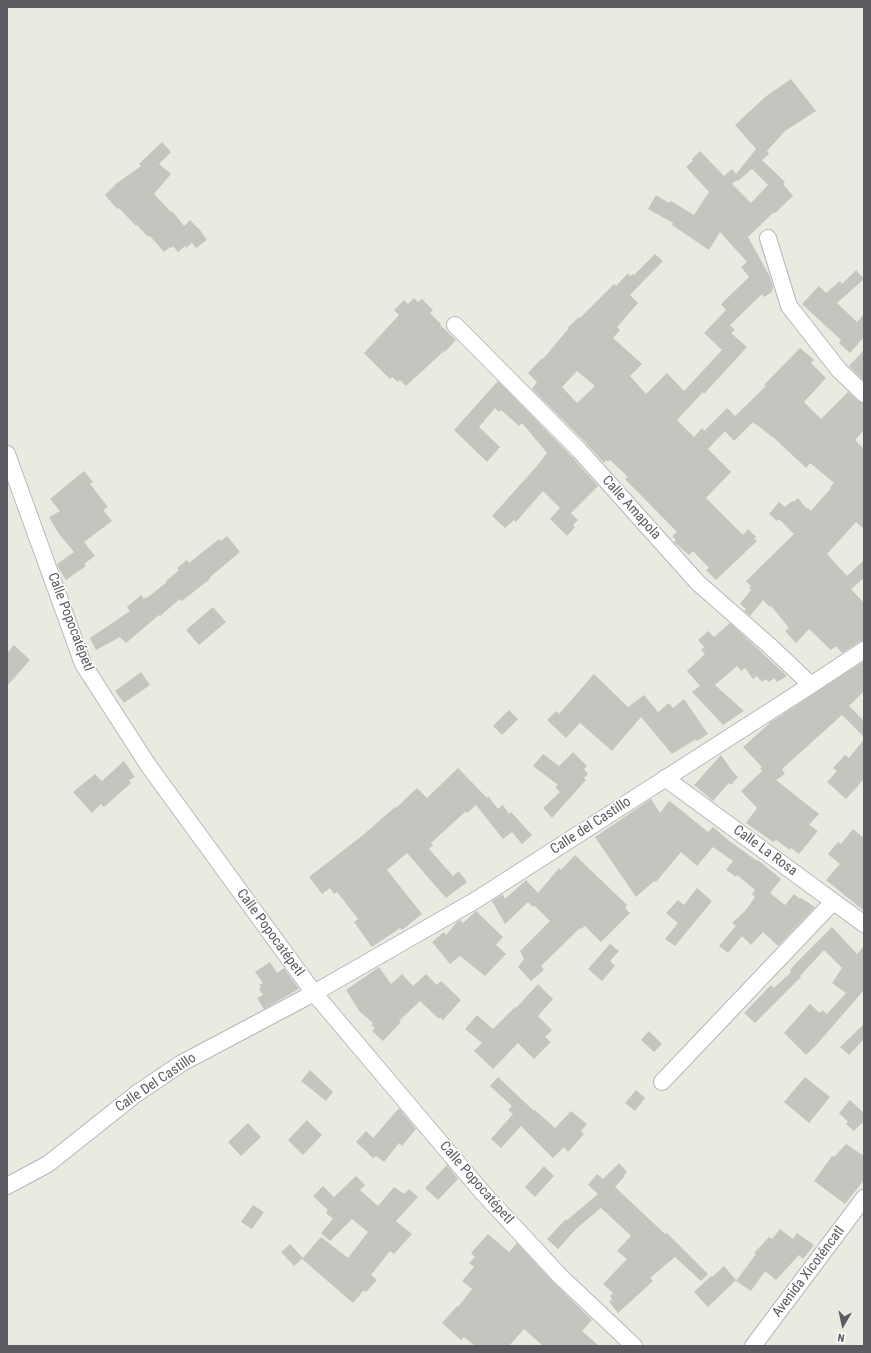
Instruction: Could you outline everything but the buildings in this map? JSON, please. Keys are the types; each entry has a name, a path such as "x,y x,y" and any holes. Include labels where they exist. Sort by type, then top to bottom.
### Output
{"street":[{"path":"768,238 789,306 839,370 864,394"},
{"name":"Calle Amapola","path":"455,325 579,450 698,583 811,686"},
{"name":"Calle Popocatépetl","path":"7,454 83,664 148,765 314,993 483,1193 560,1276 634,1346"},
{"name":"Calle del Castillo","path":"314,993 476,900 863,652"},
{"name":"Calle La Rosa","path":"665,778 864,924"},
{"path":"662,1082 833,902"},
{"name":"Calle Del Castillo","path":"7,1186 48,1164 136,1094 182,1063 314,993"},
{"name":"Avenida Xicoténcatl","path":"753,1346 864,1198"}]}
